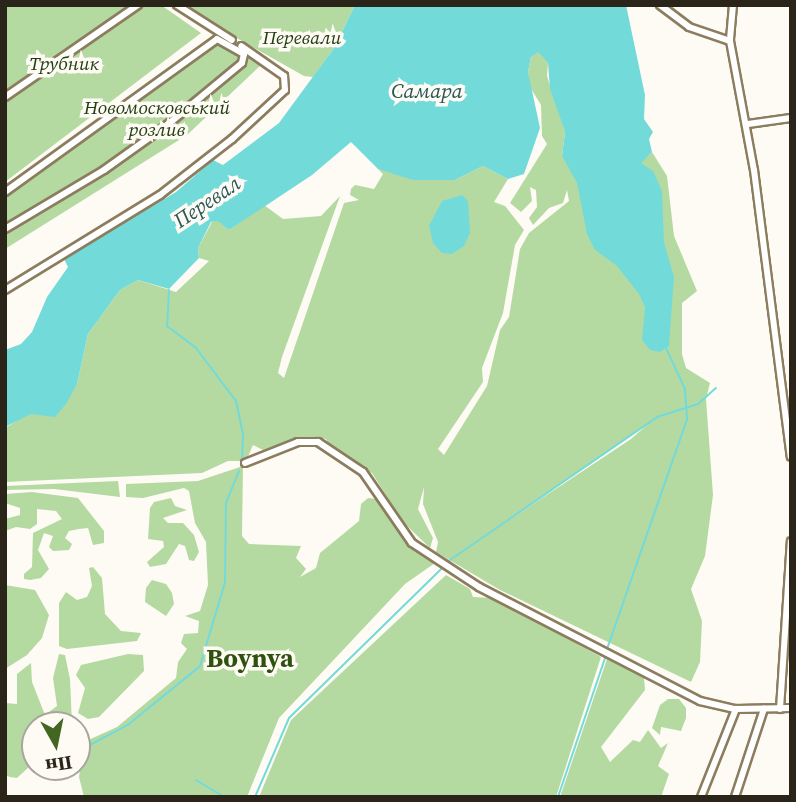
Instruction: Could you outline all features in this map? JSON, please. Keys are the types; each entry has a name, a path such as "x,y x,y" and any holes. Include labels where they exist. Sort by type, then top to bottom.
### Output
{"street":[{"path":"5,97 138,5"},
{"path":"5,290 160,195 245,128 285,90 286,79 177,5"},
{"path":"660,5 689,27 730,41"},
{"path":"733,5 730,41 748,124 790,423 791,457"},
{"path":"5,192 217,39 244,54 242,63 167,125 104,170 5,229"},
{"path":"748,124 791,118"},
{"path":"245,463 298,442 318,442 363,472 405,535 425,553 479,587 700,701 736,709 791,708"},
{"path":"780,709 791,541"},
{"path":"701,797 736,709"},
{"path":"735,797 764,709"}],"green space":[{"name":"Трубник","path":"5,5 161,5 201,33 5,182"},
{"name":"Перевали","path":"187,5 355,5 334,48 313,77 304,76 219,28"},
{"name":"Новомосковський розлив","path":"221,36 262,64 187,135 5,249 5,194"},
{"path":"538,51 548,63 547,76 565,132 562,156 640,163 652,152 667,176 674,236 697,291 682,303 682,354 686,368 710,383 706,399 713,495 705,556 691,589 702,621 700,662 691,682 500,590 436,552 438,542 423,504 424,487 418,509 433,538 430,548 403,522 372,473 329,446 326,439 298,437 263,450 253,445 246,461 228,461 202,473 5,482 5,428 77,384 88,334 120,290 138,280 176,292 209,261 199,258 198,248 212,222 218,220 229,230 264,205 283,219 321,216 340,196 282,357 278,373 284,378 344,203 359,200 350,195 351,189 355,185 374,189 383,174 378,169 455,180 483,166 508,179 494,202 505,206 524,230 515,245 503,313 482,368 483,382 438,449 444,455 487,386 500,330 509,317 520,249 529,233 569,201 567,190 563,203 549,208 533,225 529,218 537,207 536,190 530,187 532,201 521,212 510,203 547,144 542,136 541,105 530,87 528,72 531,57","holes":["648,424 631,439 503,524"]},
{"path":"243,466 242,536 249,544 301,546 296,558 306,569 300,577 316,568 320,553 359,521 361,504 368,498 376,499 405,542 435,563 405,584 279,718 247,797 84,797 80,781 91,781 91,739 117,727 176,678 178,662 187,649 181,643 184,634 198,633 199,621 185,616 200,611 208,585 206,542 195,523 189,491 184,488 143,498 126,497 126,484 198,481"},
{"path":"118,481 120,497 54,489 5,490 5,486"},
{"path":"32,492 78,498 104,531 104,543 93,545 88,528 79,529 69,531 65,538 72,544 69,550 53,551 49,547 53,536 44,533 38,550 49,569 41,578 24,579 24,574 32,567 33,533 62,519 56,511 37,509 37,524 30,529 16,527 5,531 5,519 20,515 20,508 5,503 5,494"},
{"path":"171,498 175,506 187,510 163,518 168,523 183,523 194,535 199,552 194,561 189,560 185,546 179,544 166,564 150,567 147,562 164,547 163,541 148,539 150,508 154,502"},
{"path":"93,567 102,578 105,614 121,631 141,633 137,641 67,649 59,646 59,603 66,592 77,600 87,597 92,586 89,568"},
{"path":"446,575 470,589 473,597 494,598 601,657 556,797 259,797 291,720"},
{"path":"152,580 166,584 172,593 174,604 166,616 145,602 146,588"},
{"path":"5,585 35,590 49,615 42,638 27,655 5,669"},
{"path":"59,654 65,655 70,679 71,711 50,711 57,706 53,678"},
{"path":"128,654 143,655 144,671 99,717 91,718 91,711 79,711 85,688 76,675 81,665"},
{"path":"607,659 644,678 645,690 601,747 610,762 633,740 640,742 648,730 661,748 668,743 658,766 669,774 661,797 560,797"},
{"path":"31,663 32,682 43,711 21,711 21,774 17,778 10,777 5,775 5,703 17,704 17,674"},
{"path":"668,699 679,699 686,708 686,718 681,731 661,727 660,735 652,728 660,705"}],"water":[{"name":"Самара","path":"355,5 626,5 645,95 644,119 653,132 649,139 652,152 641,163 653,171 662,191 664,242 674,277 669,346 660,352 650,350 642,340 645,307 639,294 617,266 595,250 587,234 577,183 562,156 565,132 550,89 548,63 538,52 531,57 528,72 540,128 524,174 508,179 483,166 455,180 413,180 378,169 351,142 312,175 229,230 218,221 211,222 198,248 199,258 169,289 138,280 120,290 88,334 77,384 66,404 55,417 31,414 5,427 5,350 21,344 32,332 47,297 68,267 64,259 176,192 213,160 223,165 279,123 334,48"},
{"path":"462,195 468,201 470,233 464,246 452,254 442,253 433,243 429,226 442,201"}],"waterway":[{"path":"169,290 167,326 196,348 236,401 243,435 242,458"},
{"path":"607,649 687,419 685,389 666,348"},
{"path":"450,560 657,417 698,404 716,388"},
{"path":"91,744 129,724 200,666 225,582 226,503 239,471"},
{"path":"255,797 289,718 441,569"},
{"path":"558,797 605,658"},
{"path":"196,780 224,797"}],"district":[{"name":"Boynya","path":"250,659"}],"water label":[{"name":"Перевал","path":"207,202"}]}
